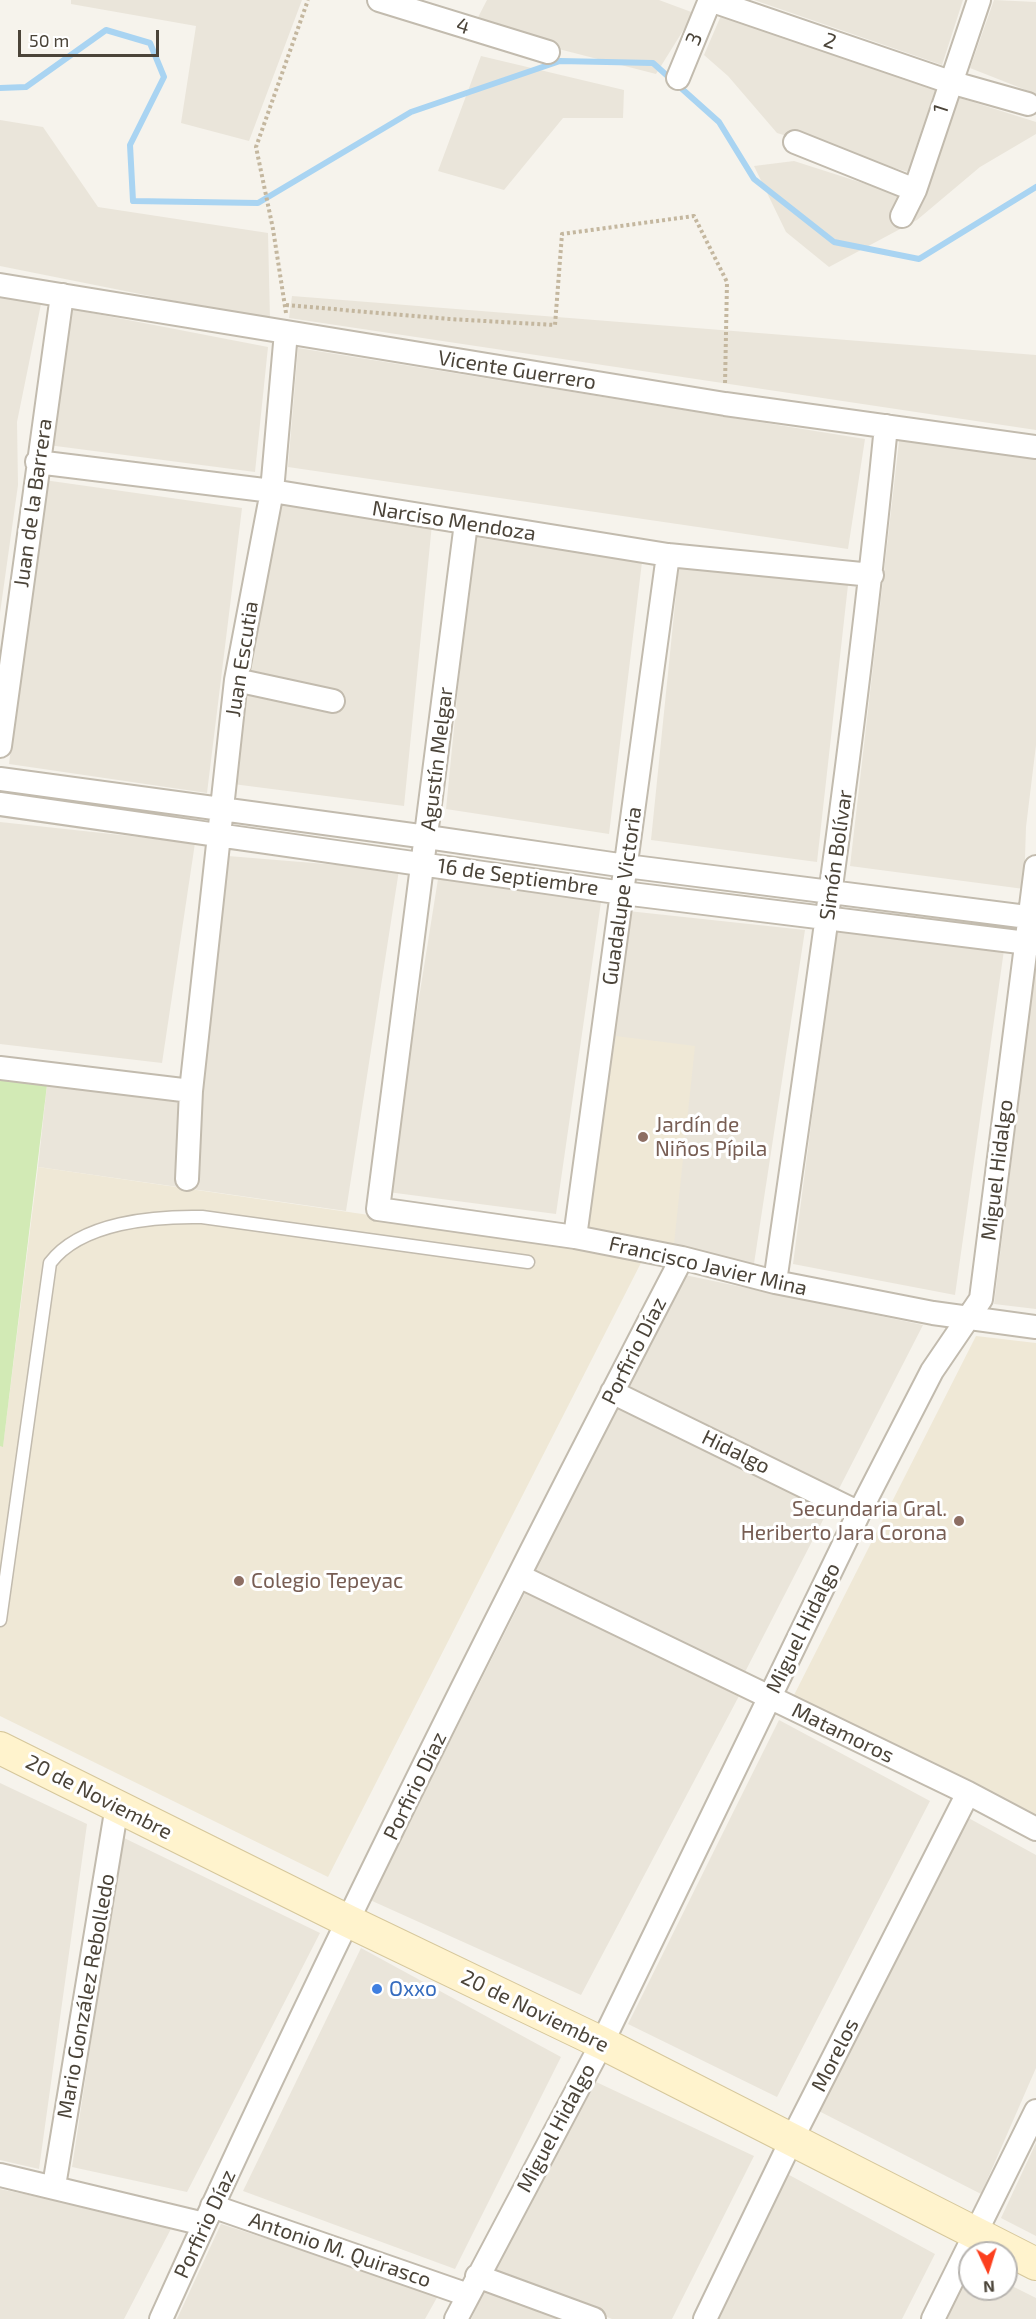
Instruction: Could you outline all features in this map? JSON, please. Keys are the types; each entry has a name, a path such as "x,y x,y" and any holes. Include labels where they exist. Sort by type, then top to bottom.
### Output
{"main road":[{"name":"20 de Noviembre","path":"0,1748 348,1922 602,2043 975,2235 1036,2264"}],"street":[{"name":"4","path":"379,0 446,10 548,52"},
{"name":"3","path":"678,78 710,0"},
{"name":"2","path":"710,0 950,82 1028,104"},
{"name":"1","path":"902,216 915,190 978,0"},
{"path":"795,142 915,190"},
{"name":"Vicente Guerrero","path":"0,285 725,404 1036,447"},
{"name":"Juan de la Barrera","path":"0,746 62,295"},
{"name":"Juan Escutia","path":"187,1179 191,1091 236,680 272,491 286,332"},
{"name":"Simón Bolívar","path":"775,1282 828,916 872,575 886,426"},
{"name":"Narciso Mendoza","path":"38,462 272,491 668,555 872,575"},
{"name":"Agustín Melgar","path":"378,1209 428,837 466,523"},
{"name":"Guadalupe Victoria","path":"575,1237 668,555"},
{"path":"236,680 333,701"},
{"name":"16 de Septiembre","path":"0,779 626,866 1033,918"},
{"name":"16 de Septiembre","path":"0,804 622,893 828,916 1031,944"},
{"name":"Miguel Hidalgo","path":"456,2319 602,2043 859,1513 932,1371 981,1299 1031,944 1036,867"},
{"path":"0,1068 191,1091"},
{"name":"Francisco Javier Mina","path":"378,1209 575,1237 682,1258 775,1282 968,1319 1036,1327"},
{"name":"Porfirio Díaz","path":"161,2319 348,1922 519,1576 682,1258"},
{"name":"Hidalgo","path":"612,1392 859,1513"},
{"name":"Matamoros","path":"519,1576 968,1793 1036,1829"},
{"name":"Morelos","path":"705,2319 792,2139 968,1793"},
{"name":"Mario González Rebolledo","path":"54,2186 117,1806"},
{"path":"933,2319 1036,2111"},
{"name":"Antonio M. Quirasco","path":"0,2175 208,2215 594,2319"}],"lane":[{"path":"0,1620 50,1263 59,1251 103,1228 168,1216 202,1217 528,1262"}],"path":[{"path":"286,332 286,305 256,147 308,0"},
{"path":"286,305 449,319 555,325 562,234 694,216 727,282 725,404"}],"shaded area":[{"path":"71,0 302,0 249,141 181,123 196,26 71,4"},
{"path":"487,0 659,0 694,13 656,74 473,27"},
{"path":"754,0 963,0 942,65"},
{"path":"994,0 1036,2 1036,94 970,68"},
{"path":"723,11 936,88 908,172 777,133 728,76 704,55"},
{"path":"481,56 624,90 623,118 563,118 504,190 438,171"},
{"path":"957,97 1036,122 1036,134 980,167 917,220 829,267 786,232 754,166 794,161 897,194"},
{"path":"0,120 43,127 98,207 268,233 270,320 0,266"},
{"path":"0,296 41,304 17,422 18,485 0,613"},
{"path":"292,296 1036,355 1036,430 289,318"},
{"path":"71,309 268,347 255,472 48,445"},
{"path":"298,348 865,439 848,549 288,467"},
{"path":"900,433 1036,451 1036,745 1026,827 1024,889 850,866"},
{"path":"44,480 242,508 207,793 9,764"},
{"path":"270,502 432,524 404,806 233,784"},
{"path":"473,537 642,562 609,834 446,809"},
{"path":"680,555 849,576 817,862 651,840"},
{"path":"0,822 195,843 162,1063 0,1044"},
{"path":"228,856 399,870 346,1211 38,1167 47,1085 197,1101"},
{"path":"438,879 601,902 556,1214 388,1192"},
{"path":"628,911 805,930 753,1270 582,1231"},
{"path":"837,924 1004,950 955,1295 793,1264"},
{"path":"1036,961 1036,1309 994,1304"},
{"name":"Jardín de Niños Pípila","path":"616,1036 695,1046 674,1244 587,1228"},
{"name":"Colegio Tepeyac","path":"38,1167 645,1255 328,1877 0,1716 0,1446 3,1446"},
{"path":"680,1274 923,1325 745,1672 531,1568"},
{"name":"Secundaria Gral. Heriberto Jara Corona","path":"976,1336 1036,1343 1036,1816 792,1699"},
{"path":"527,1589 739,1696 581,1995 370,1900"},
{"path":"779,1720 930,1801 777,2097 628,2024"},
{"path":"0,1783 87,1824 39,2169 0,2160"},
{"path":"963,1815 1036,1855 1036,2068 981,2194 811,2107"},
{"path":"122,1837 320,1933 187,2192 72,2167"},
{"path":"361,1948 561,2057 455,2269 243,2191"},
{"path":"594,2081 754,2156 672,2319 612,2319 495,2272"},
{"path":"1036,2143 1036,2236 1001,2218"},
{"path":"780,2170 935,2254 902,2319 712,2319"},
{"path":"0,2189 173,2225 124,2319 0,2319"},
{"path":"221,2224 439,2294 425,2319 177,2319"},
{"path":"486,2287 564,2319 471,2319"},
{"path":"958,2288 958,2301 1018,2301 1018,2289 1036,2298 1036,2319 940,2319"}],"green space":[{"path":"0,1079 47,1085 3,1447 0,1446"}],"waterway":[{"path":"0,88 26,87 106,30 150,43 164,77 130,145 133,201 258,203 411,112 560,61 653,63 719,122 754,179 834,242 919,259 1036,187"}],"place":[{"name":"Jardín de Niños Pípila","path":"643,1137"},
{"name":"Secundaria Gral. Heriberto Jara Corona","path":"959,1521"},
{"name":"Colegio Tepeyac","path":"239,1581"},
{"name":"Oxxo","path":"377,1989"}]}
